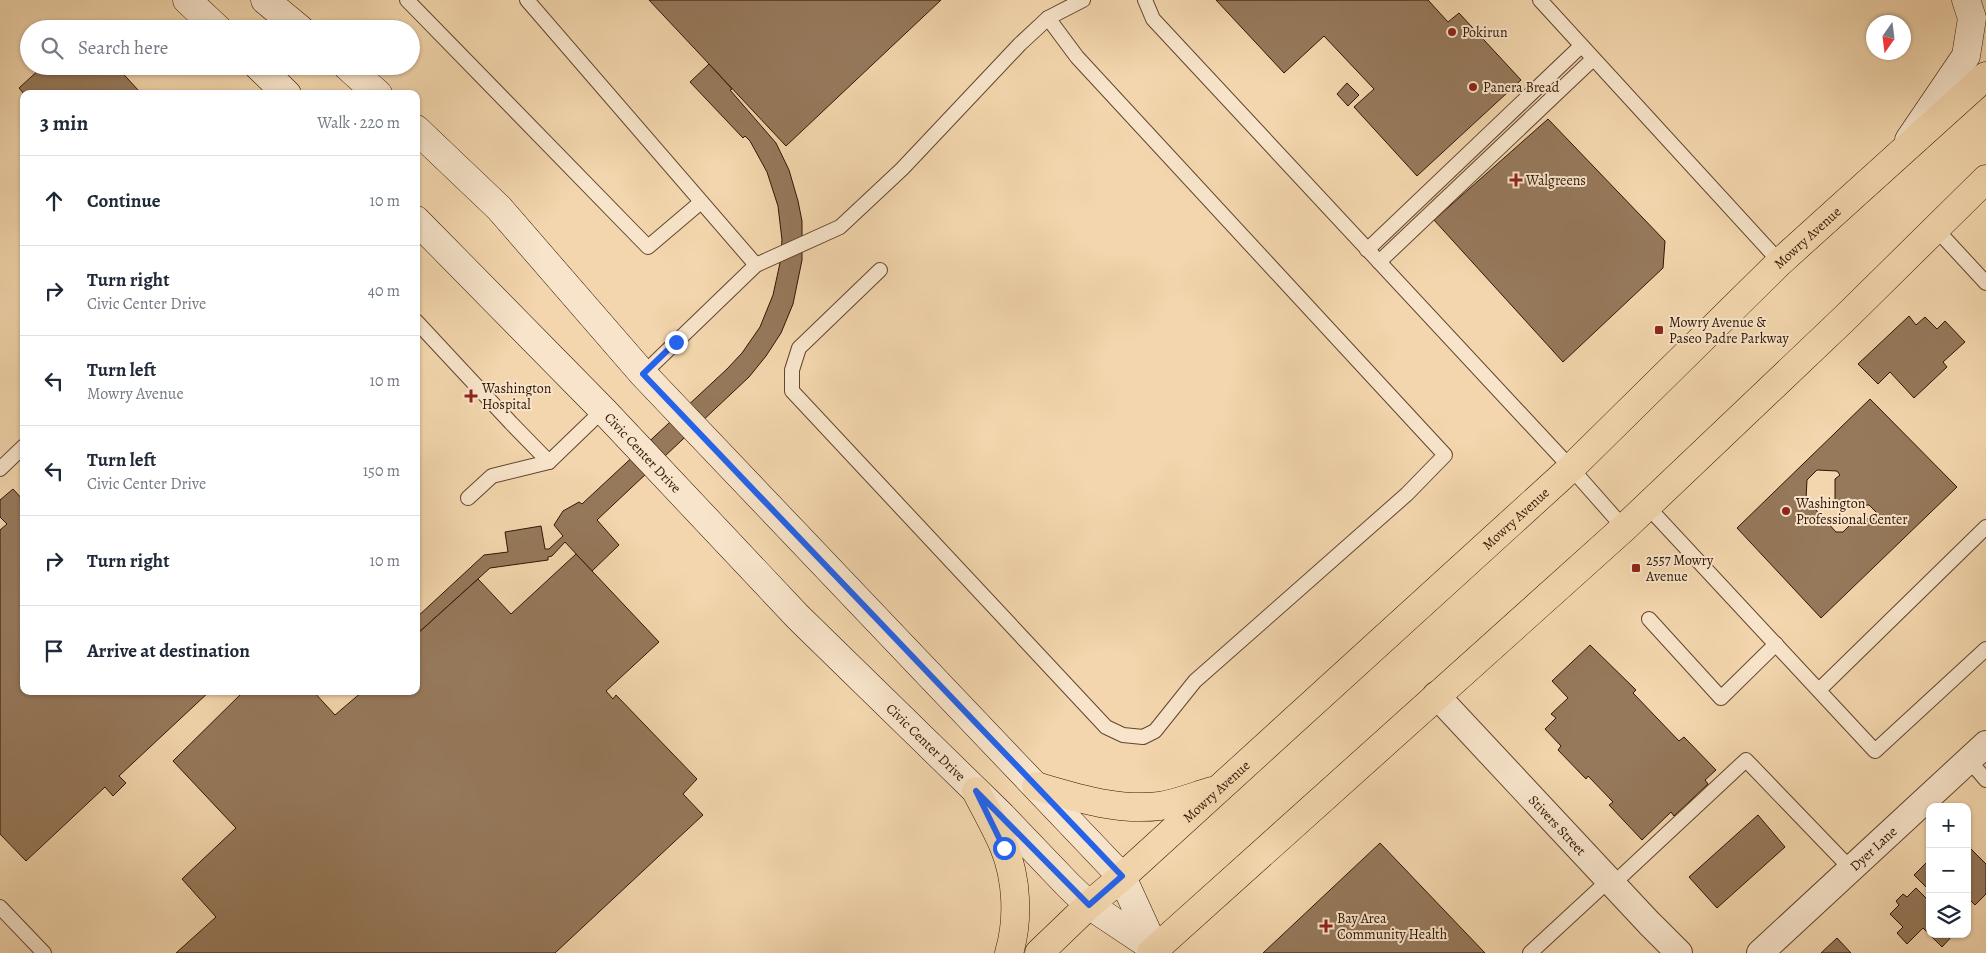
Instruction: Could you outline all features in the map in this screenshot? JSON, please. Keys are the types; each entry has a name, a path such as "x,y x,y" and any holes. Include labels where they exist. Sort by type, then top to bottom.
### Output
{"main road":[{"path":"187,0 208,20"},
{"path":"265,0 289,20"},
{"path":"1898,155 1966,56 1972,18 1966,0"},
{"path":"267,75 283,90"},
{"path":"357,75 374,90"},
{"name":"Mowry Avenue","path":"1039,953 1089,905 1571,468 1780,262 1986,76"},
{"path":"420,133 499,208 643,374 1122,876 1155,952 1436,695 1624,528 1986,180"},
{"name":"Civic Center Drive","path":"420,224 603,410 798,617 976,791 1089,905 1155,952"},
{"path":"1036,786 1097,803 1124,808 1162,805 1218,789"},
{"path":"976,791 1004,848 1012,880 1015,918 1014,937 1009,953"}],"street":[{"name":"Stivers Street","path":"1436,695 1611,882 1671,950"},
{"name":"Dyer Lane","path":"1760,953 1978,752"}],"lane":[{"path":"407,0 648,247 701,202"},
{"path":"527,0 756,265"},
{"path":"643,374 756,265 840,227 902,169 1004,60 1048,18 1083,0"},
{"path":"1145,0 1153,19 1571,468 1624,528"},
{"path":"1540,0 1780,262"},
{"path":"880,270 799,348 792,370 792,391 1106,727 1123,735 1143,737 1155,731 1195,681 1407,494 1445,455 1077,57 1048,18"},
{"path":"1367,250 1581,46"},
{"path":"1379,262 1593,59"},
{"path":"1936,229 1986,283"},
{"path":"420,325 511,424 549,462"},
{"path":"468,498 492,476 549,462 603,410"},
{"path":"0,469 20,450"},
{"path":"1647,506 1875,750 1986,649"},
{"path":"1819,690 1986,527"},
{"path":"1649,620 1721,698 1776,644"},
{"path":"1978,752 1986,780"},
{"path":"1530,953 1746,760 1851,869"},
{"path":"0,907 44,953"}],"building":[{"path":"649,0 941,0 786,146"},
{"path":"1216,0 1428,0 1448,22 1459,13 1521,80 1417,176 1354,107 1374,89 1324,36 1284,73"},
{"path":"709,64 776,143 789,170 802,221 802,260 793,304 781,333 749,377 597,520 619,545 592,571 565,542 552,556 548,557 548,560 490,568 420,631 420,614 484,555 508,552 505,532 541,526 545,549 549,549 563,536 554,525 563,511 579,502 582,504 727,369 742,353 760,327 773,295 780,263 782,240 778,206 767,172 750,141 745,136 743,138 690,82"},
{"path":"33,75 124,75 138,90 21,90 19,88"},
{"path":"1347,83 1359,95 1348,106 1337,94"},
{"name":"Walgreens","path":"1548,119 1665,241 1663,268 1563,362 1434,220"},
{"path":"1909,316 1916,325 1925,317 1937,329 1945,321 1965,342 1943,362 1947,367 1914,398 1890,372 1878,384 1858,364"},
{"name":"Washington Professional Center","path":"1870,399 1957,487 1821,618 1737,528","holes":["1817,470 1837,471 1840,475 1835,479 1835,502 1839,507 1869,505 1878,514 1873,519 1857,518 1843,532 1836,532 1806,499 1807,480"]},
{"path":"13,489 20,497 20,695 206,695 119,776 126,783 113,796 105,787 26,861 0,834 0,530 7,524 0,517 0,500"},
{"path":"576,554 659,642 606,691 613,699 616,695 697,779 683,794 703,815 555,953 176,953 216,917 182,879 236,828 173,761 240,695 317,695 335,715 358,695 420,695 420,631 478,579 511,614"},
{"path":"1590,645 1636,690 1633,693 1679,741 1684,737 1716,770 1705,780 1708,784 1674,816 1671,812 1642,840 1609,805 1613,802 1588,776 1586,779 1558,750 1561,746 1545,729 1556,718 1551,714 1568,698 1552,681"},
{"path":"1758,815 1785,847 1717,908 1689,877"},
{"path":"1380,843 1485,953 1263,953"},
{"path":"1971,849 1986,864 1986,894 1975,905 1971,901"},
{"path":"1926,863 1926,887 1914,875"},
{"path":"1916,888 1926,898 1926,931 1923,928 1907,944 1897,933 1903,927 1890,914 1899,905 1896,901 1903,894 1907,897"},
{"path":"1837,938 1851,953 1821,953"},
{"path":"1933,938 1950,938 1942,947"}],"place":[{"name":"Pokirun","path":"1452,32"},
{"name":"Panera Bread","path":"1473,87"},
{"name":"Walgreens","path":"1516,180"},
{"name":"Mowry Avenue & Paseo Padre Parkway","path":"1659,330"},
{"name":"Washington Hospital","path":"471,396"},
{"name":"Washington Professional Center","path":"1786,511"},
{"name":"2557 Mowry Avenue","path":"1636,568"},
{"name":"Bay Area Community Health","path":"1326,926"}],"route":[{"path":"676,342 643,374 1122,876 1089,905 1068,886 976,791 1004,848"}]}
